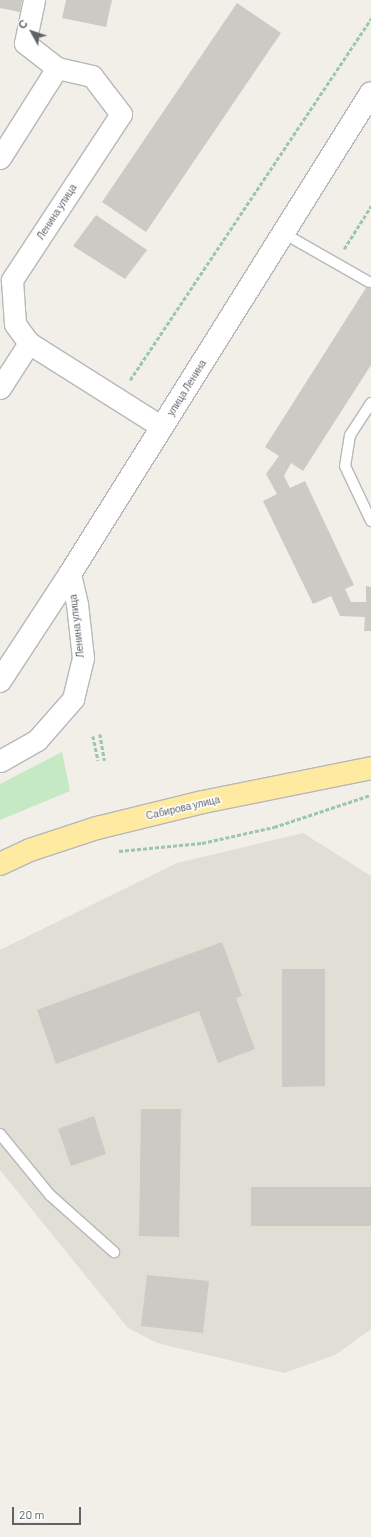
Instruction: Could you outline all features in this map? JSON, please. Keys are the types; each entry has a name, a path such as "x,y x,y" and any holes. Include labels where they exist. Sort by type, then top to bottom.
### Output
{"highway":[{"name":"Сабирова улица","path":"0,864 30,850 97,828 203,802 371,768"}],"main road":[{"name":"улица Ленина","path":"0,681 70,574 371,93"}],"street":[{"path":"0,158 57,68 25,43 34,0"},
{"name":"Ленина улица","path":"57,68 92,76 120,114 12,280 15,324 29,342 162,427"},
{"path":"0,388 29,342"},
{"name":"Ленина улица","path":"0,761 37,740 73,699 82,658 77,604 70,574"}],"lane":[{"path":"283,233 369,282"},
{"path":"371,403 350,435 345,466 371,521"},
{"path":"0,1134 50,1195 114,1252"}],"path":[{"path":"117,399 371,18"},
{"path":"335,262 371,206"},
{"path":"100,734 105,761"},
{"path":"93,736 98,760"},
{"path":"119,851 202,843 274,827 371,795"}],"shaded area":[{"path":"303,833 371,876 371,1329 335,1355 284,1373 157,1343 128,1328 0,1170 0,950 177,863"}],"green space":[{"path":"62,752 70,791 0,820 0,784"}],"building":[{"path":"0,0 22,0 20,12 0,8"},
{"path":"66,0 112,0 106,27 62,18"},
{"path":"237,3 281,33 146,232 102,202"},
{"path":"96,215 147,250 125,279 73,246"},
{"path":"371,280 371,365 303,471 291,463 284,476 290,488 305,481 354,585 345,589 351,602 366,602 366,586 371,587 371,631 364,631 365,617 340,616 331,596 313,604 263,501 277,494 266,474 279,456 265,447"},
{"path":"222,942 242,996 236,998 255,1049 218,1063 199,1011 56,1064 37,1010"},
{"path":"282,969 325,969 325,1086 282,1087"},
{"path":"141,1109 181,1109 179,1237 139,1236"},
{"path":"94,1116 106,1154 71,1166 58,1129"},
{"path":"251,1187 371,1187 371,1226 251,1226"},
{"path":"147,1275 209,1281 203,1333 141,1326"}]}
